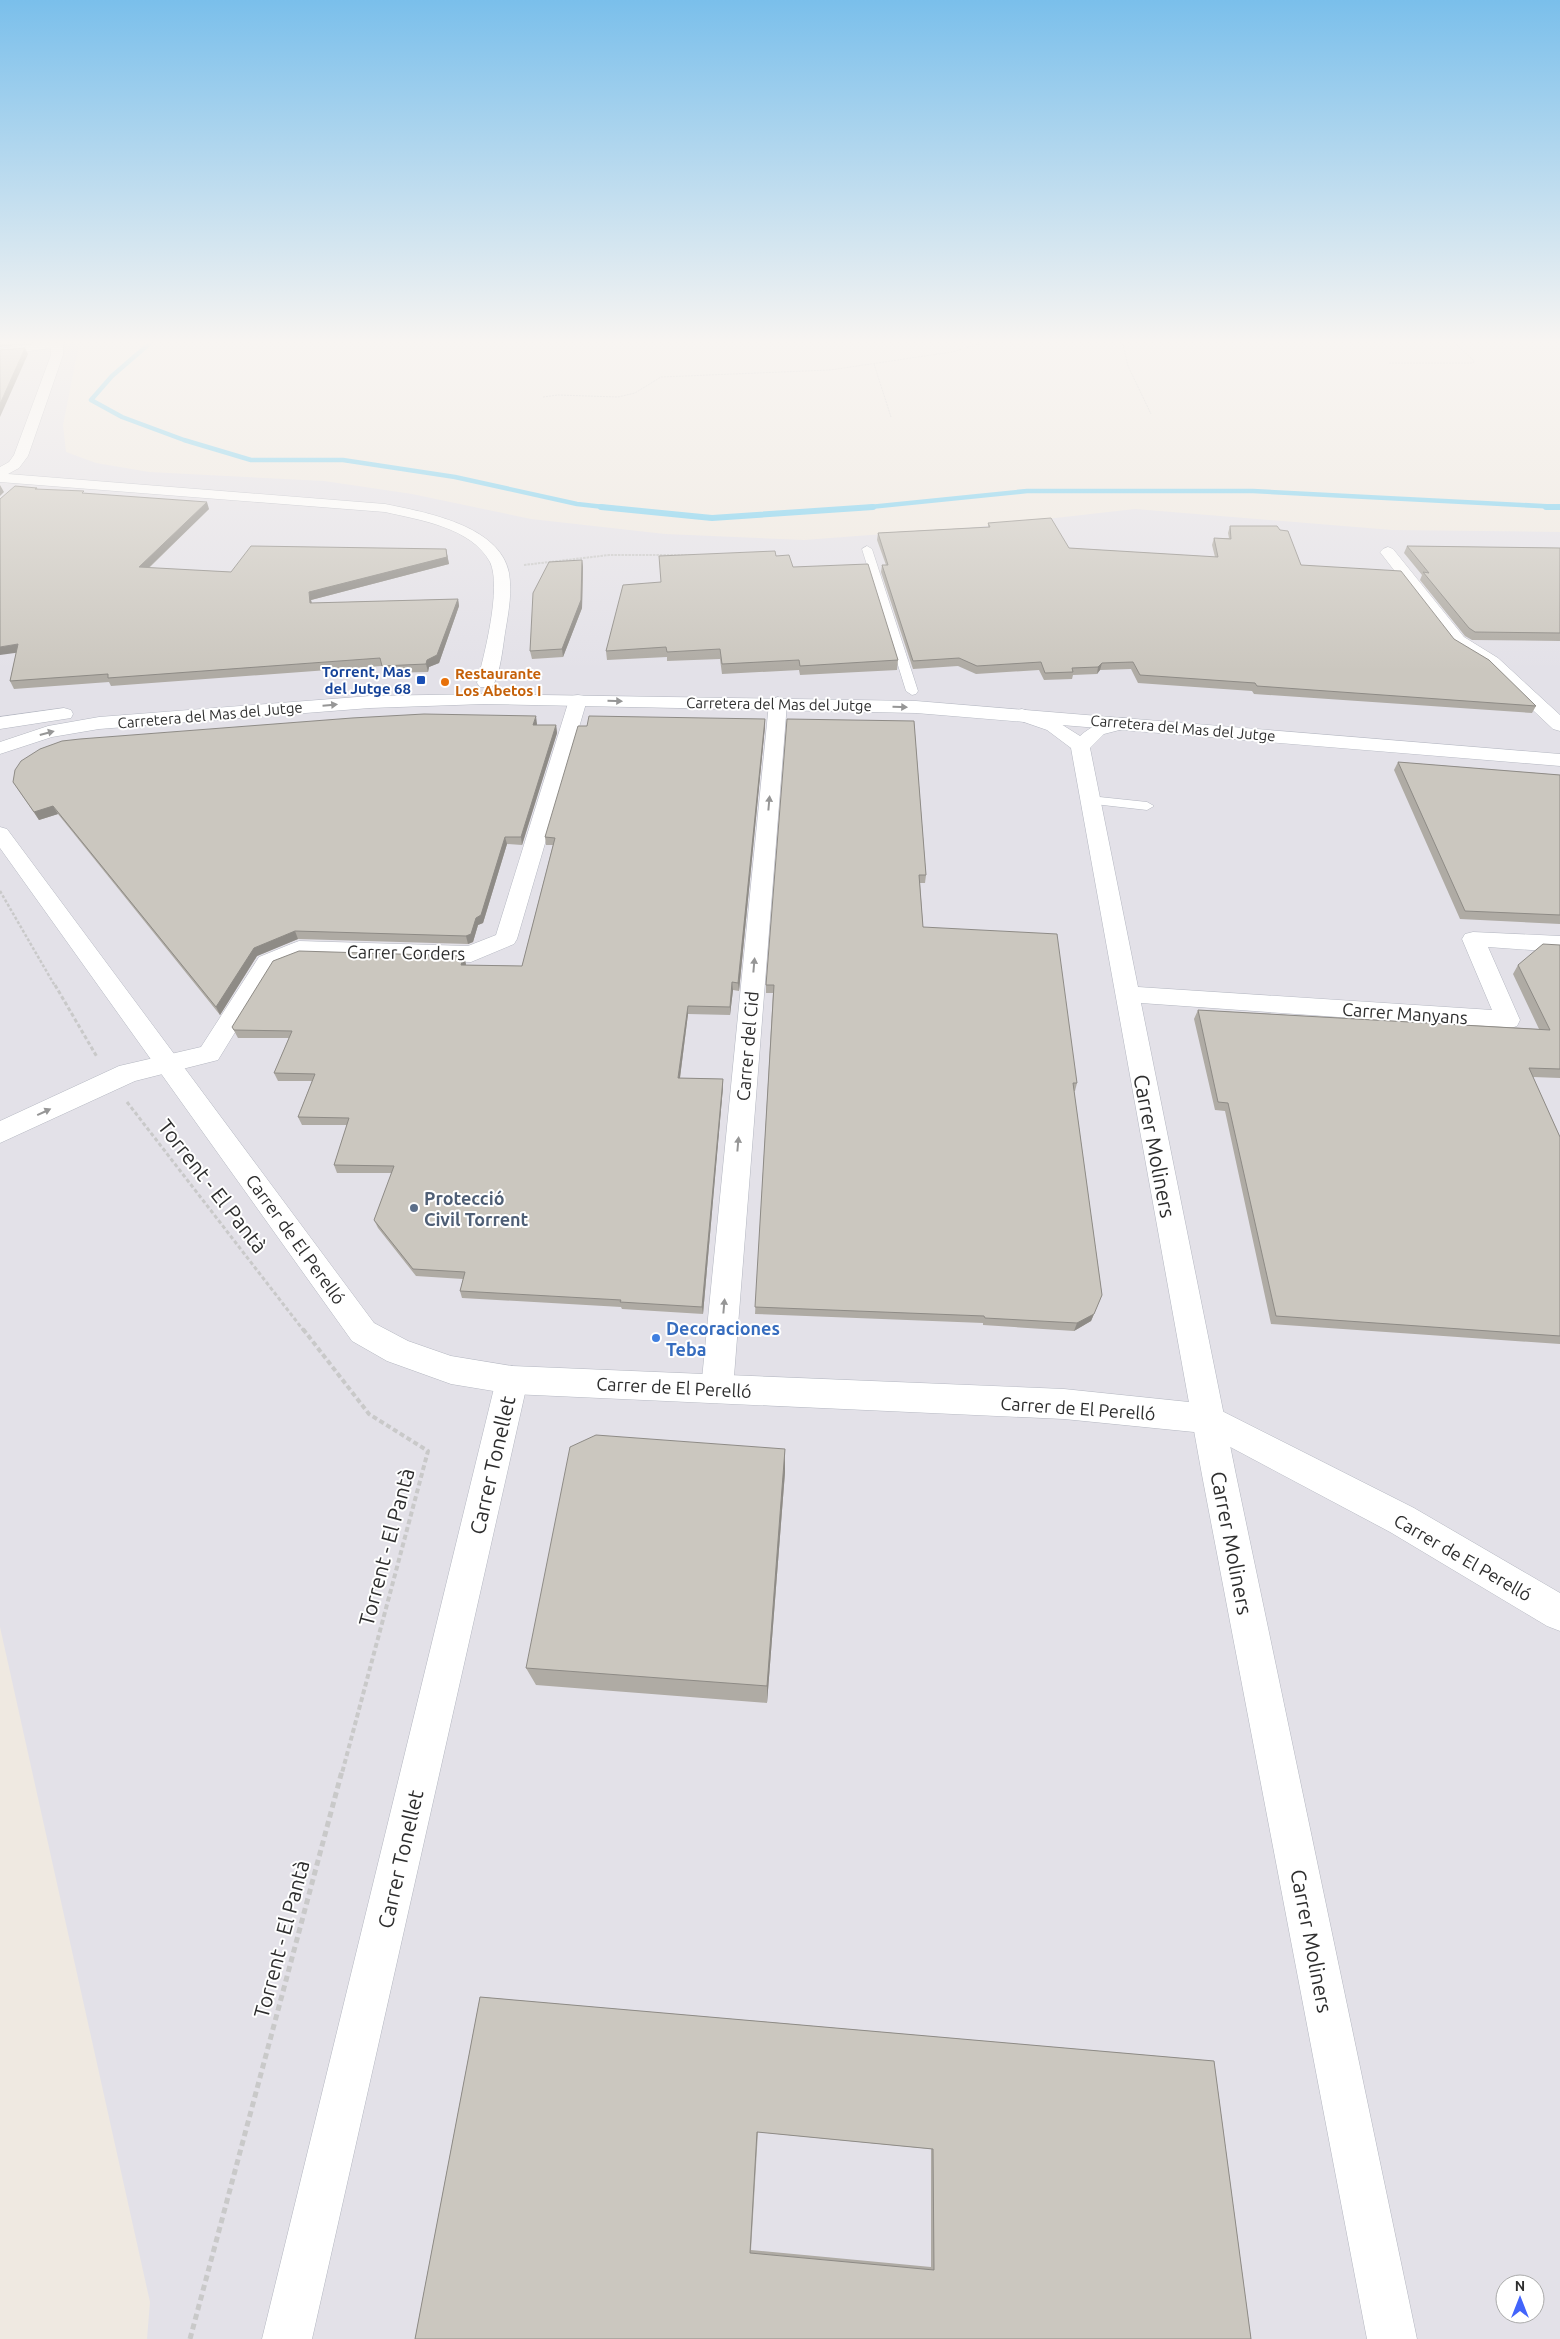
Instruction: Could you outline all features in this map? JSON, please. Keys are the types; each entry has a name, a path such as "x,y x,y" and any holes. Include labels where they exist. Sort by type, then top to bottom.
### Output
{"street":[{"path":"0,473 14,465 22,453"},
{"path":"0,478 384,508 429,517 457,527 482,545 498,564 500,583 496,641 486,683"},
{"path":"1388,552 1458,641 1492,662 1560,725"},
{"name":"Carretera del Mas del Jutge","path":"0,723 143,705 370,687 486,683 912,691 1560,743"},
{"name":"Carretera del Mas del Jutge","path":"0,748 48,732 99,723 370,702 484,698 916,707 1560,760"},
{"name":"Carrer Corders","path":"169,1064 209,1054 267,962 299,949 471,954 506,939 578,700"},
{"name":"Carrer del Cid","path":"717,1390 778,703"},
{"path":"1022,715 1049,722 1071,737 1080,746 1097,730 1124,723"},
{"path":"0,730 3,738 0,748"},
{"name":"Carrer Moliners","path":"1080,746 1208,1419 1392,2339"},
{"name":"Carrer de El Perelló","path":"0,833 363,1332 398,1352 451,1370 512,1380 1064,1404 1208,1419 1402,1520 1560,1613"},
{"name":"Carrer Manyans","path":"1126,994 1508,1020 1473,939 1560,944"},
{"path":"0,1133 128,1073 169,1064"},
{"name":"Carrer Tonellet","path":"287,2339 512,1380"}],"lane":[{"path":"12,492 23,480"},
{"path":"867,549 912,691"},
{"path":"1090,800 1147,806"}],"path":[{"path":"499,570 543,561 668,553 698,555"},
{"name":"Torrent - El Pantà","path":"0,891 111,1081 369,1414 428,1451 190,2339"}],"shaded area":[{"path":"0,453 69,453 96,463 149,472 324,481 412,494 531,519 665,534 804,540 977,527 1135,509 1392,530 1560,532 1560,2339 147,2339 150,2302 0,1627"}],"building":[{"path":"15,486 207,502 139,567 231,572 251,546 446,549 447,557 309,592 310,603 458,599 437,655 427,660 426,664 382,666 380,658 108,678 108,674 10,681 18,644 0,647 0,499"},
{"path":"1051,518 1069,548 1218,557 1214,538 1231,539 1230,526 1277,526 1280,530 1288,531 1301,565 1401,571 1454,639 1489,660 1536,706 1257,686 1255,683 1140,675 1133,662 1102,663 1098,667 1072,668 1073,672 1045,673 1041,662 977,666 959,658 913,661 882,565 888,565 878,533 990,527 988,523"},
{"path":"1407,546 1560,548 1560,633 1475,632 1469,628 1423,572 1429,573"},
{"path":"775,551 776,556 789,555 793,567 868,564 898,660 800,666 799,660 722,664 720,649 667,652 666,647 606,651 623,585 661,582 659,556"},
{"path":"582,560 581,600 562,649 530,651 533,593 549,562"},
{"path":"424,714 536,716 533,725 556,725 521,837 505,837 481,915 476,918 471,934 466,936 295,931 254,948 216,1007 53,806 34,812 13,782 15,770 21,761 40,749 62,741"},
{"path":"589,716 765,719 738,983 732,982 730,1007 688,1006 678,1078 723,1079 702,1307 620,1302 621,1300 460,1291 465,1272 413,1269 374,1220 394,1166 334,1165 349,1118 298,1117 315,1074 274,1073 292,1031 234,1030 232,1027 273,961 299,951 464,956 461,965 522,966 555,838 545,837 578,726 587,726"},
{"path":"787,719 914,721 926,875 919,875 923,927 1057,934 1077,1083 1073,1083 1102,1295 1094,1314 1077,1323 985,1318 984,1316 755,1307 774,985 766,985"},
{"path":"1398,762 1560,775 1560,915 1465,911"},
{"path":"1543,944 1560,945 1560,1069 1529,1068 1560,1137 1560,1336 1276,1316 1228,1103 1218,1102 1198,1010 1550,1030 1518,965"},
{"path":"596,1435 785,1449 767,1686 526,1668 570,1447"},
{"path":"480,1997 1214,2061 1251,2339 415,2339","holes":["757,2132 933,2149 934,2270 750,2253"]}],"waterway":[{"path":"228,453 251,460 343,460 455,477 577,504 613,508"},
{"path":"863,508 1027,491 1253,491 1560,507 1546,507"},
{"path":"601,507 712,518 863,508"},
{"path":"863,508 873,507"}],"place":[{"name":"Torrent, Mas del Jutge 68","path":"421,680"},
{"name":"Restaurante Los Abetos I","path":"445,682"},
{"name":"Protecció Civil Torrent","path":"414,1208"},
{"name":"Decoraciones Teba","path":"656,1338"}]}
